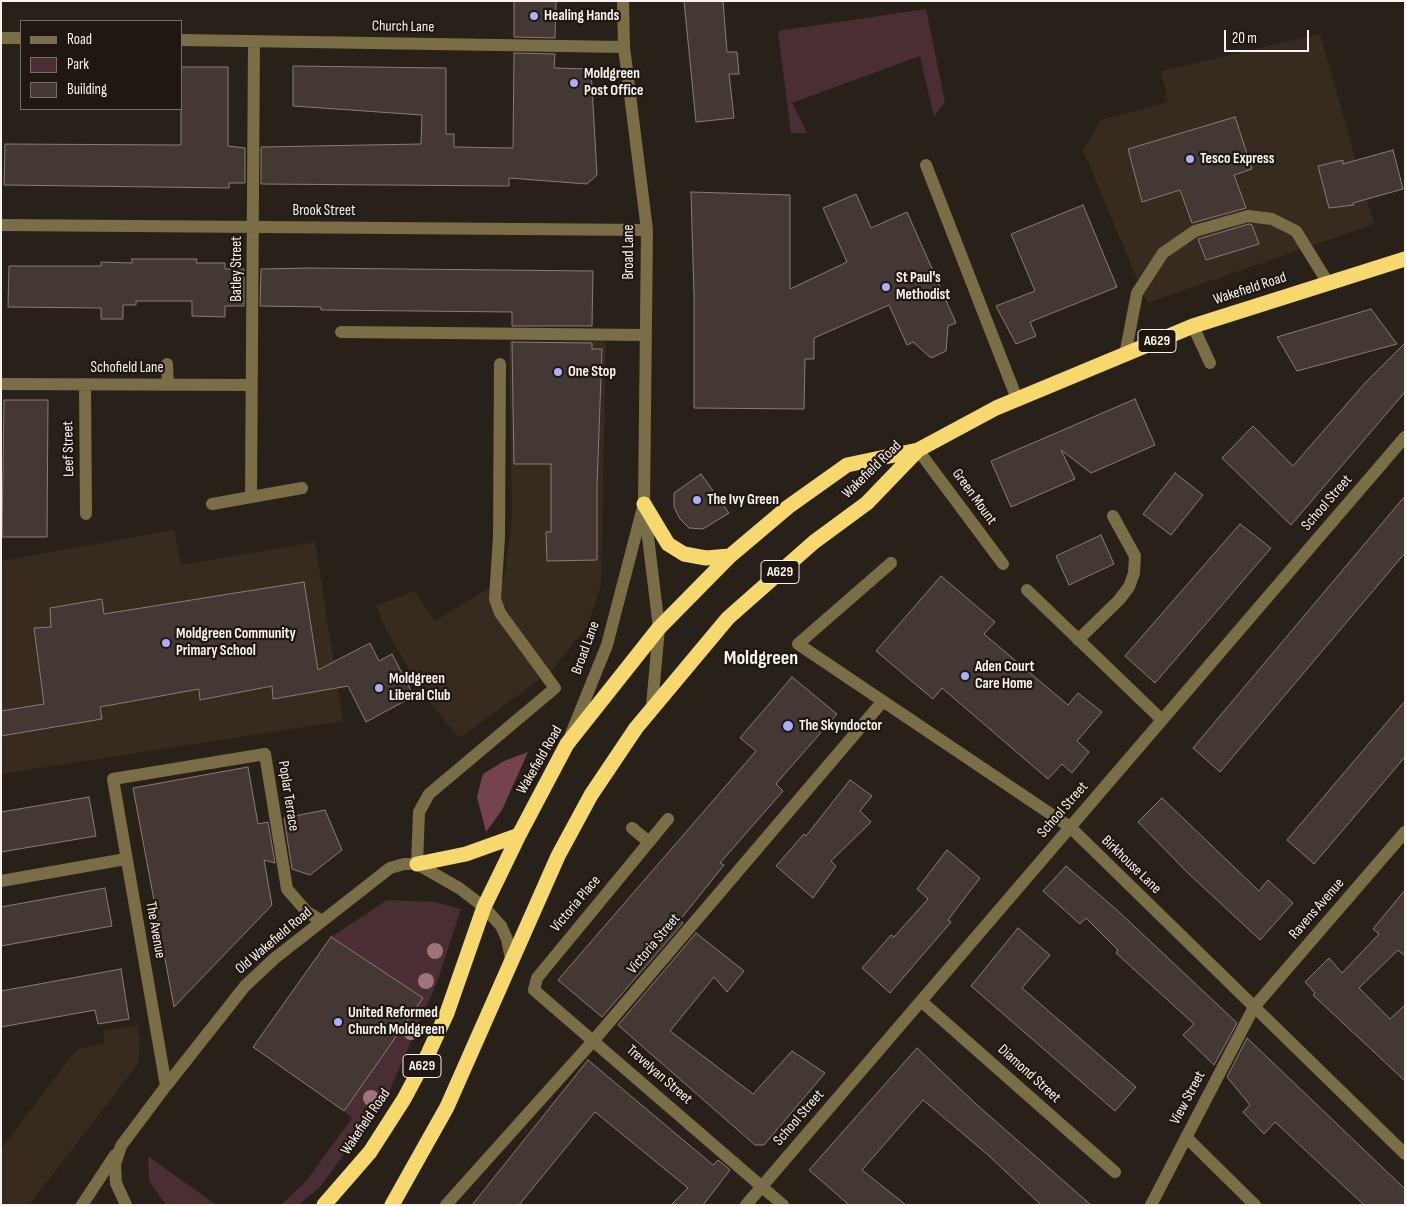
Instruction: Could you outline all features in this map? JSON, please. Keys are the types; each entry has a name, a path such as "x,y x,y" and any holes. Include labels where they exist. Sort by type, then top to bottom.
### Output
{"highway":[{"name":"Wakefield Road","path":"324,1205 370,1152 404,1099 428,1054 447,1013 484,907 567,744 659,628 730,556 788,508 847,465 918,450 996,408 1193,326 1405,259"},
{"name":"Wakefield Road","path":"394,1202 447,1107 548,875 591,795 652,706 728,618 814,542 867,503 918,450"},
{"path":"644,504 668,544 676,550 684,554 706,558 730,556"},
{"path":"417,864 466,854 519,835"},
{"path":"379,1205 394,1202"}],"street":[{"name":"Broad Lane","path":"623,1 624,47 647,230 644,335 644,504 659,628 652,706"},
{"path":"1,38 20,38"},
{"name":"Church Lane","path":"182,40 624,47"},
{"name":"Batley Street","path":"251,497 254,41"},
{"path":"926,165 1017,399"},
{"path":"1125,355 1137,293 1163,253 1195,232 1248,216 1272,219 1296,232 1328,283"},
{"name":"Brook Street","path":"1,225 647,230"},
{"path":"1193,326 1210,363"},
{"path":"340,332 644,335"},
{"path":"168,364 168,385"},
{"path":"500,364 499,537 496,599 500,613 555,688 429,794 419,812 417,864 459,888 484,907 501,926 507,940 511,959"},
{"name":"Schofield Lane","path":"1,384 252,385"},
{"name":"Leef Street","path":"85,384 86,514"},
{"name":"School Street","path":"746,1205 1405,437"},
{"name":"Green Mount","path":"918,450 1003,564"},
{"path":"212,504 302,488"},
{"name":"Broad Lane","path":"567,744 606,644 644,504"},
{"path":"1078,640 1119,600 1129,587 1134,573 1134,556 1113,516"},
{"name":"Birkhouse Lane","path":"891,563 798,644 1070,827 1405,1154"},
{"path":"1027,590 1162,720"},
{"name":"Victoria Street","path":"446,1205 594,1040 883,701"},
{"name":"Poplar Terrace","path":"112,779 265,754 287,889 307,912 322,922"},
{"name":"The Avenue","path":"112,779 166,1086"},
{"name":"Victoria Place","path":"534,990 537,978 668,819"},
{"path":"632,828 649,842"},
{"name":"Ravens Avenue","path":"1254,1007 1405,832"},
{"path":"1,881 126,859"},
{"name":"Old Wakefield Road","path":"82,1205 121,1146 245,986 275,958 390,868 404,864 417,864"},
{"name":"Trevelyan Street","path":"534,990 783,1205"},
{"name":"Diamond Street","path":"921,1001 1114,1172"},
{"name":"View Street","path":"1151,1205 1254,1007"},
{"path":"1186,1137 1255,1205"},
{"name":"Old Wakefield Road","path":"121,1146 115,1164 116,1183 126,1205"}],"shaded area":[{"path":"1320,34 1374,224 1147,303 1083,150 1101,120 1168,102 1161,71"},
{"path":"606,341 601,585 587,627 550,672 459,738 426,698 385,628 376,606 415,591 435,621 504,579 512,516 509,342"},
{"name":"Moldgreen Community Primary School","path":"174,530 181,565 315,542 343,721 1,774 1,561"},
{"path":"528,752 502,810 486,832 477,797 483,774 504,761"},
{"path":"137,1025 140,1045 138,1064 29,1205 1,1205 1,1149 76,1050 105,1043 103,1031"}],"green space":[{"path":"926,9 945,102 934,117 920,56 792,103 807,133 791,133 778,31"},
{"path":"387,900 434,902 461,909 437,982 388,1094 320,1187 298,1205 281,1205 307,1180 352,1118 344,1111 422,998 331,937"},
{"path":"148,1156 216,1205 166,1205 149,1181"}],"building":[{"name":"Healing Hands","path":"514,1 556,1 555,38 514,37"},
{"path":"684,1 723,1 727,52 737,52 739,74 729,74 734,118 696,122"},
{"path":"514,53 555,54 554,68 591,69 597,175 587,184 509,178 509,186 261,184 261,147 421,144 422,115 293,106 293,66 446,68 446,134 454,134 454,147 513,148"},
{"path":"182,67 228,67 228,146 245,148 245,183 229,183 229,188 4,185 5,144 181,145"},
{"name":"Tesco Express","path":"1235,117 1252,169 1234,175 1246,208 1192,223 1180,190 1142,202 1128,149"},
{"path":"1393,150 1403,189 1353,203 1354,205 1329,208 1318,166 1343,160 1343,164"},
{"path":"691,192 790,195 790,289 847,262 823,208 856,194 871,228 907,212 956,323 948,326 946,351 931,358 913,342 907,345 889,305 814,338 814,359 805,359 804,409 694,408 694,296"},
{"path":"1083,205 1117,287 1030,322 1036,336 1016,344 996,306 1035,291 1011,234"},
{"path":"1249,224 1252,225 1259,244 1206,260 1198,239"},
{"path":"132,259 197,259 196,263 225,263 225,269 244,269 244,306 225,306 225,317 192,316 192,301 136,301 136,305 123,305 123,319 101,319 101,308 8,307 9,266 101,266 101,262 132,263"},
{"path":"261,269 593,271 592,326 512,326 512,312 321,310 321,307 260,306"},
{"path":"1371,309 1397,344 1297,371 1277,337"},
{"path":"512,342 592,343 592,349 602,349 597,485 597,560 547,561 546,532 551,532 551,464 514,464"},
{"path":"1405,343 1405,392 1291,525 1222,458 1253,426 1293,466 1365,383"},
{"path":"1135,399 1155,445 1091,473 1061,450 1075,479 1011,507 991,461"},
{"path":"4,400 48,400 47,537 2,537"},
{"path":"1175,473 1203,495 1171,535 1143,514"},
{"name":"The Ivy Green","path":"701,474 729,513 703,529 689,528 680,519 674,507 674,493"},
{"path":"1405,496 1405,553 1220,772 1193,748"},
{"path":"1240,524 1271,548 1155,683 1125,656"},
{"path":"1101,535 1114,564 1069,585 1056,556"},
{"name":"Aden Court Care Home","path":"941,576 995,622 984,634 1068,705 1078,693 1102,712 1077,741 1089,752 1072,773 1062,764 1048,779 942,688 933,699 876,651"},
{"path":"304,582 318,670 370,643 379,661 392,654 414,696 366,722 348,686 273,699 272,686 200,700 199,689 100,707 102,719 1,736 1,711 44,704 34,628 51,627 50,608 102,599 104,614"},
{"path":"792,677 837,714 776,784 783,791 720,863 724,865 680,920 683,923 602,1017 558,980 756,751 740,738"},
{"path":"1405,701 1405,757 1314,864 1287,840"},
{"path":"248,767 258,824 268,822 275,863 264,860 272,905 174,1007 133,788"},
{"path":"850,780 872,796 860,811 871,822 831,861 836,866 813,898 776,866 804,834 806,836"},
{"path":"89,797 96,836 1,852 1,812"},
{"path":"1162,798 1259,891 1268,880 1293,903 1260,940 1188,873 1138,822"},
{"path":"325,810 342,850 310,875 292,869 284,818"},
{"path":"947,850 980,878 948,920 951,922 890,993 862,968 891,935 894,937 928,899 917,889"},
{"path":"1066,866 1118,911 1237,1023 1214,1065 1183,1035 1194,1024 1116,953 1118,950 1086,918 1080,924 1043,891"},
{"path":"105,888 112,926 1,946 1,907"},
{"path":"1405,890 1405,956 1398,950 1359,988 1390,1019 1405,1005 1405,1081 1313,995 1315,993 1305,982 1329,958 1342,973 1379,934 1373,929"},
{"path":"1018,928 1050,955 1022,988 1136,1087 1115,1111 971,986"},
{"path":"696,933 744,971 727,992 714,977 670,1031 753,1094 792,1051 825,1073 764,1145 755,1145 618,1025"},
{"name":"United Reformed Church Moldgreen","path":"331,937 423,998 344,1111 253,1047"},
{"path":"121,969 129,1019 98,1024 95,1010 1,1027 1,991"},
{"path":"1247,1038 1405,1189 1405,1205 1364,1205 1275,1122 1264,1134 1243,1112 1250,1105 1227,1077"},
{"path":"917,1048 977,1105 1091,1205 1041,1205 987,1154 923,1100 862,1170 906,1205 849,1205 809,1170"},
{"path":"588,1060 713,1165 718,1160 730,1170 703,1205 671,1205 688,1188 595,1112 519,1205 472,1205"}],"place":[{"name":"Healing Hands","path":"534,16"},
{"name":"Moldgreen Post Office","path":"574,83"},
{"name":"Tesco Express","path":"1190,159"},
{"name":"St Paul's Methodist","path":"886,287"},
{"name":"One Stop","path":"558,372"},
{"name":"The Ivy Green","path":"697,500"},
{"name":"Moldgreen Community Primary School","path":"166,643"},
{"name":"Aden Court Care Home","path":"965,676"},
{"name":"Moldgreen Liberal Club","path":"379,688"},
{"name":"The Skyndoctor","path":"788,726"},
{"name":"United Reformed Church Moldgreen","path":"338,1022"}],"district":[{"name":"Moldgreen","path":"761,659"}]}
